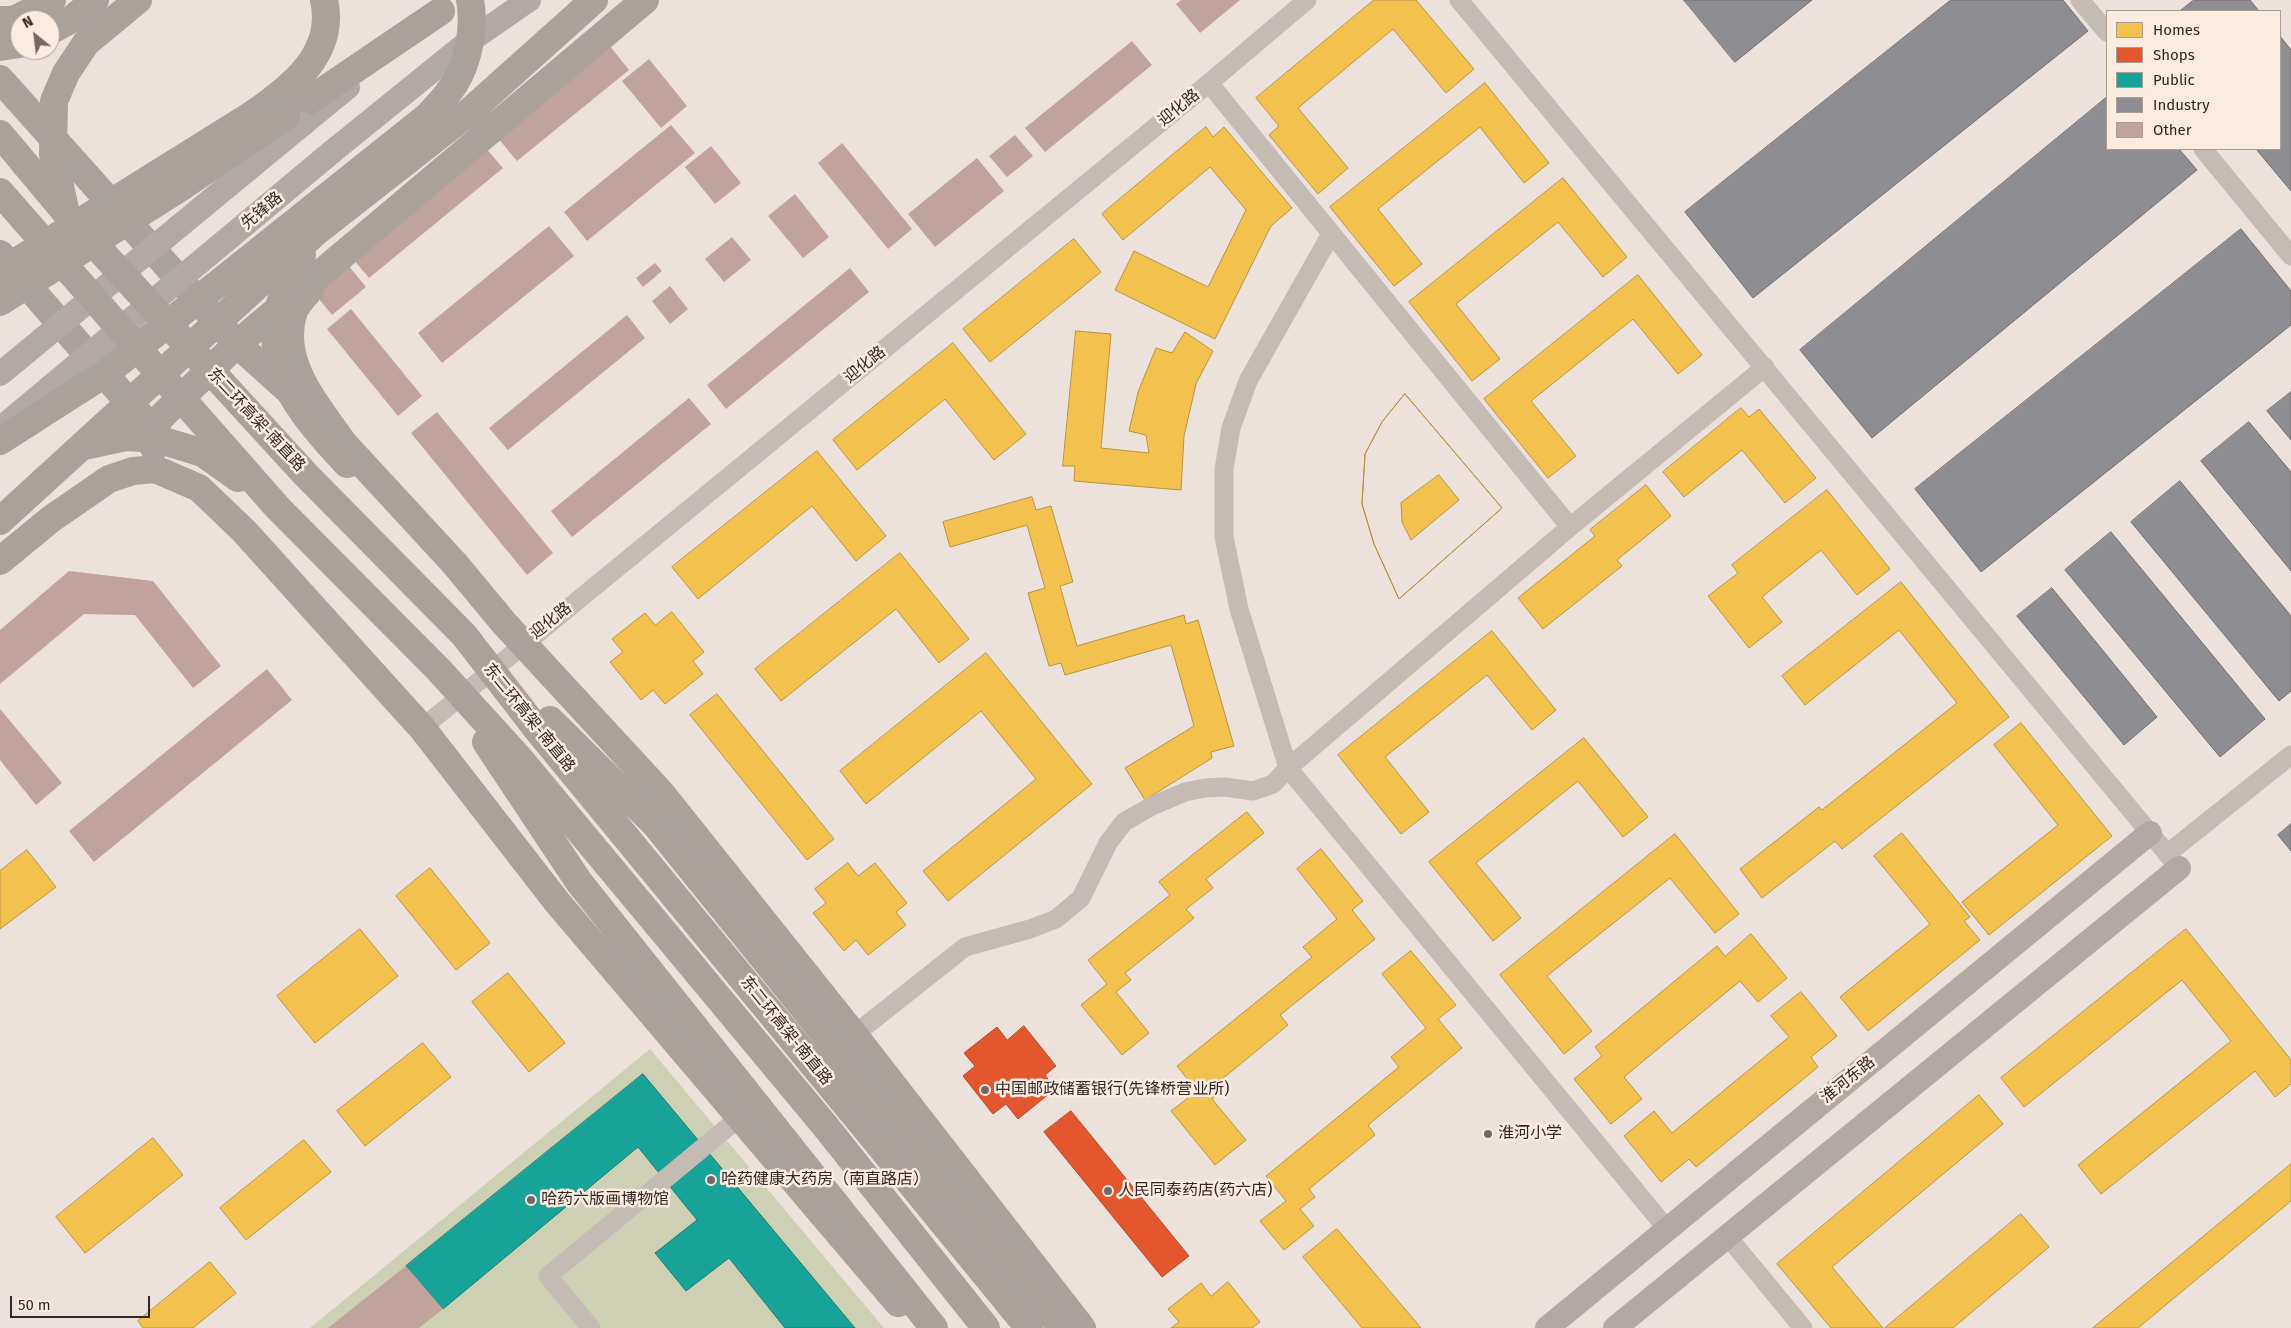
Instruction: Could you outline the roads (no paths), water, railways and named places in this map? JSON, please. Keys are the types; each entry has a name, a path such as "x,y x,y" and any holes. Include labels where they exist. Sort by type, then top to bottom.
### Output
{"highway":[{"path":"0,20 14,20 52,0"},
{"path":"60,26 72,19 95,0"},
{"path":"66,213 53,154 54,101 66,74 86,44 138,0"},
{"path":"0,272 253,114 295,82 307,70 323,40 326,20 324,0"},
{"path":"0,441 106,373 428,116 456,82 459,75 470,43 472,14 470,0"},
{"path":"0,522 316,232 468,113 594,0"},
{"path":"155,470 153,430 161,417 237,344 645,0"},
{"path":"0,302 180,188 294,120 449,6"},
{"path":"0,79 237,344 344,453 434,559 504,623 661,793 854,1035 1082,1328"},
{"name":"东二环高架-南直路","path":"0,134 66,213 306,475 464,635 536,728 1029,1328"},
{"name":"东二环高架-南直路","path":"0,192 277,507 438,669 520,758 826,1127 986,1328"},
{"path":"316,232 287,279 280,299 275,319 276,349 285,380 295,402 312,428 344,453"},
{"path":"0,254 153,430"},
{"path":"325,269 294,310 290,335 293,358 302,384 344,453"},
{"path":"0,495 50,459 68,450 126,437 157,439 203,453 277,507"},
{"path":"0,561 51,519 109,479 133,472 155,470 199,488 244,531 422,728 558,902 919,1328"},
{"path":"464,635 655,824 1062,1328"},
{"path":"438,669 580,882 934,1328"}],"main road":[{"name":"先锋路","path":"0,429 333,151 464,45 529,0"},
{"path":"0,374 294,120"},
{"name":"淮河东路","path":"1547,1328 2150,833"},
{"path":"1616,1328 2173,861"}],"street":[{"name":"迎化路","path":"422,728 1209,83 1307,0"},
{"path":"1459,0 2173,861 2291,755"},
{"path":"2080,0 2106,31"},
{"path":"1209,83 1570,526"},
{"path":"2204,150 2291,256"},
{"path":"1331,234 1248,381 1231,428 1224,469 1224,537 1238,608 1288,768 1667,1229"},
{"path":"854,1035 965,947 1030,929 1062,914 1081,898 1108,843 1124,822 1152,806 1185,792 1205,788 1253,791 1273,784 1288,768 1570,526 1765,367"},
{"path":"591,1328 548,1276 740,1117"},
{"path":"1728,1236 1803,1328"}],"place":[{"name":"中国邮政储蓄银行(先锋桥营业所)","path":"985,1090"},
{"name":"淮河小学","path":"1488,1134"},
{"name":"哈药健康大药房（南直路店）","path":"711,1180"},
{"name":"人民同泰药店(药六店)","path":"1108,1191"},
{"name":"哈药六版画博物馆","path":"531,1200"}]}
